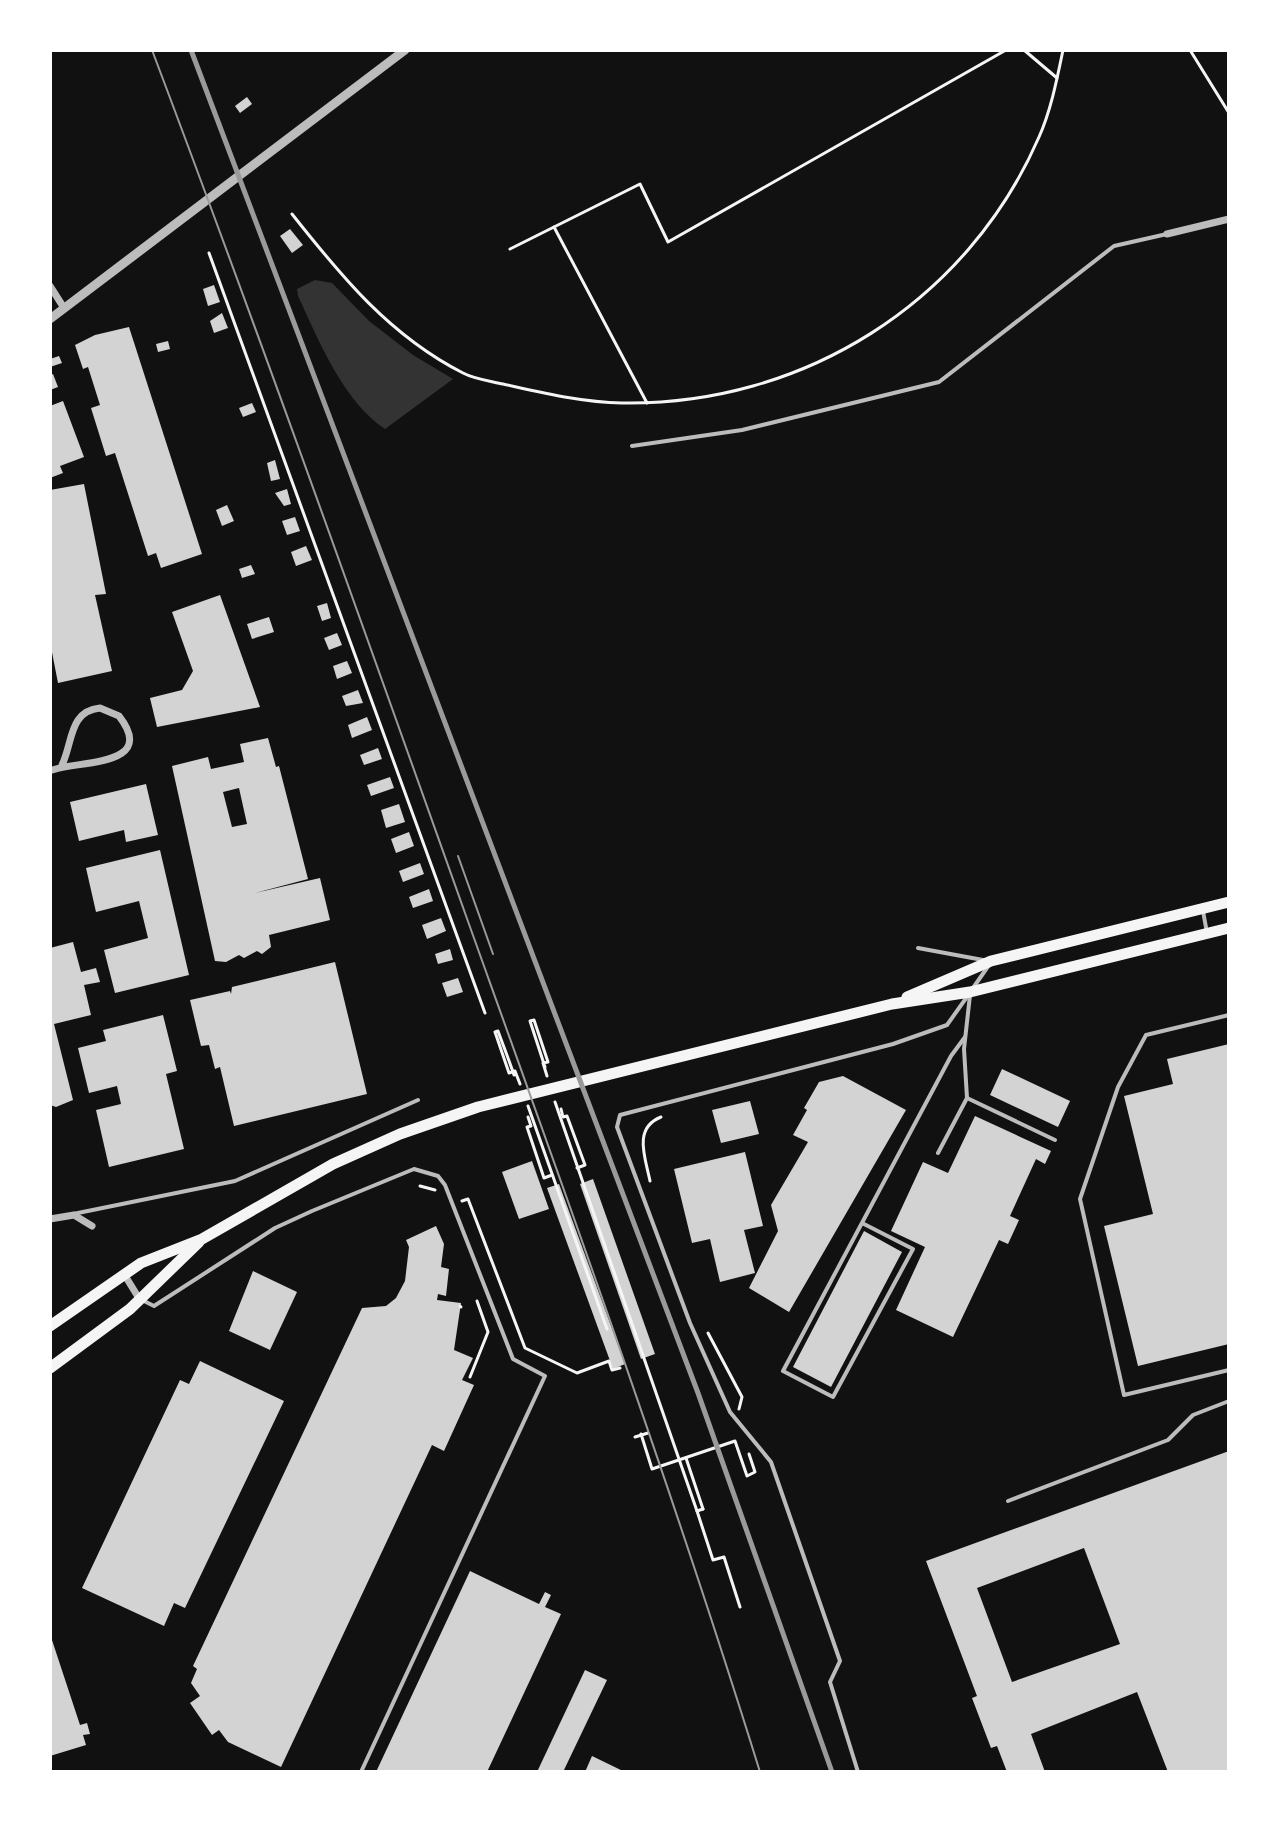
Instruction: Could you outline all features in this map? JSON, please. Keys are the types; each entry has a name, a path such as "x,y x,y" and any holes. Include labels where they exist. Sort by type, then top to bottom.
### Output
{"main road":[{"path":"892,1004 991,961 1229,902"},
{"path":"50,1326 141,1263 202,1239 333,1164 400,1134 478,1107 892,1004 970,992 1229,928"},
{"path":"50,1368 140,1300 202,1239"}],"street":[{"path":"50,319 405,50"},
{"path":"1167,234 1229,219"},
{"path":"50,286 64,308"},
{"path":"50,771 62,765 105,763 117,757 125,747 127,734 119,716 100,708 82,714 74,725 70,747 62,765"},
{"path":"50,1219 80,1216 92,1226"},
{"path":"124,1274 140,1300"}],"lane":[{"path":"632,446 742,430 939,382 1114,246 1167,234"},
{"path":"1202,908 1207,933"},
{"path":"858,1772 830,1682 840,1661 797,1528 771,1462 730,1412 707,1361 617,1127 620,1115 893,1044 947,1025 991,961 918,948"},
{"path":"938,1153 967,1098 965,1037 970,992"},
{"path":"1229,1015 1146,1035 1118,1087 1080,1199 1124,1395 1229,1370"},
{"path":"862,1223 913,1249 833,1397 783,1371 951,1056 965,1037"},
{"path":"967,1098 1055,1140"},
{"path":"67,1215 235,1181 418,1100"},
{"path":"140,1300 154,1306 275,1228 414,1169 438,1176 454,1204 513,1359 545,1376 361,1772"},
{"path":"1008,1501 1168,1440 1193,1415 1229,1401"}],"path":[{"path":"510,249 640,184 668,242 1006,50"},
{"path":"1024,50 1057,78"},
{"path":"292,214 339,273 384,320 416,346 466,375 583,402 647,403 707,399 767,383 834,355 886,325 947,276 1000,210 1041,133 1063,50"},
{"path":"1190,50 1229,113"},
{"path":"554,227 647,403"},
{"path":"209,253 485,1013"},
{"path":"545,1067 544,1064 540,1054 530,1021 534,1020 548,1062 543,1063 548,1078"},
{"path":"514,1075 513,1073 509,1061 498,1031 495,1032 509,1073 515,1071 520,1085"},
{"path":"553,1093 713,1560 724,1557 740,1607"},
{"path":"525,1099 607,1329"},
{"path":"561,1109 563,1117 567,1116 585,1165 577,1168"},
{"path":"528,1117 531,1126 527,1127 544,1178 552,1175"},
{"path":"650,1184 643,1131 648,1123 661,1117"},
{"path":"420,1186 437,1192 446,1206 468,1199 525,1348 577,1373 609,1361 612,1370 620,1368"},
{"path":"470,1377 488,1332 474,1290"},
{"path":"704,1326 742,1397"},
{"path":"648,1433 638,1436 652,1469 735,1441 747,1476"},
{"path":"686,1458 703,1509 697,1511"}],"shaded area":[{"path":"315,280 332,283 369,321 413,355 453,379 385,429 370,417 345,386 298,296 297,289"}],"building":[{"path":"247,97 252,104 240,113 235,106"},
{"path":"290,229 303,245 292,253 280,236"},
{"path":"214,285 220,302 208,306 203,289"},
{"path":"222,313 228,328 214,333 210,321"},
{"path":"129,327 202,554 161,568 156,553 148,556 115,453 106,456 91,408 100,405 88,367 83,369 75,345 95,335"},
{"path":"168,341 170,349 158,352 156,344"},
{"path":"59,356 62,363 50,367 50,359"},
{"path":"53,374 58,387 50,390 50,375"},
{"path":"63,401 84,457 60,466 63,473 50,478 50,406"},
{"path":"252,403 256,412 243,417 239,408"},
{"path":"275,460 280,479 271,481 267,463"},
{"path":"84,484 106,594 95,595 112,671 58,683 50,642 50,490"},
{"path":"287,489 291,504 284,506 275,493"},
{"path":"227,505 234,521 222,526 216,510"},
{"path":"295,517 300,531 287,535 282,521"},
{"path":"306,546 312,560 296,566 291,552"},
{"path":"251,565 255,574 242,578 239,569"},
{"path":"220,595 260,707 157,727 150,698 182,690 193,671 172,612"},
{"path":"327,603 331,618 322,621 317,606"},
{"path":"269,617 274,632 252,639 247,624"},
{"path":"337,633 342,645 329,650 324,638"},
{"path":"347,661 352,673 337,679 333,666"},
{"path":"358,690 363,703 346,706 342,696"},
{"path":"367,717 372,730 352,738 348,725"},
{"path":"268,738 276,767 279,766 308,879 255,893 320,878 330,920 269,935 271,947 262,954 257,951 244,958 239,955 226,962 215,961 172,766 208,757 211,769 244,762 240,744","holes":["239,788 247,824 232,827 223,792"]},
{"path":"378,748 382,759 364,765 360,755"},
{"path":"390,777 394,788 371,796 367,785"},
{"path":"146,784 158,835 126,842 124,830 79,841 70,802"},
{"path":"399,804 405,822 386,828 381,810"},
{"path":"409,832 414,846 396,853 391,839"},
{"path":"160,850 189,975 115,993 104,950 148,938 139,901 96,912 86,868"},
{"path":"420,863 424,874 403,882 399,871"},
{"path":"429,889 433,901 413,908 409,897"},
{"path":"441,918 446,931 427,939 422,925"},
{"path":"73,942 81,972 96,968 100,982 84,985 91,1015 54,1024 73,1100 56,1107 50,1105 50,948"},
{"path":"450,949 453,960 438,964 435,954"},
{"path":"335,962 367,1094 234,1126 220,1067 215,1069 209,1045 201,1046 190,1000 230,991 231,994 232,987"},
{"path":"458,978 463,992 447,997 442,983"},
{"path":"163,1015 177,1071 166,1074 184,1149 109,1167 96,1110 121,1104 117,1086 89,1093 78,1048 106,1041 103,1030"},
{"path":"1229,1044 1229,1344 1138,1366 1104,1226 1153,1214 1124,1096 1173,1084 1167,1059"},
{"path":"1002,1069 1070,1101 1058,1127 990,1095"},
{"path":"843,1076 906,1110 789,1312 749,1288 778,1231 771,1205 808,1142 793,1135 807,1110 804,1108 819,1082"},
{"path":"750,1101 759,1134 721,1143 712,1110"},
{"path":"975,1116 1051,1151 1045,1164 1036,1159 1010,1216 1019,1220 1008,1244 999,1240 953,1337 896,1310 925,1247 891,1231 923,1162 948,1173"},
{"path":"745,1152 763,1226 744,1230 755,1273 720,1282 710,1239 692,1243 674,1169"},
{"path":"532,1161 549,1209 519,1219 502,1172"},
{"path":"593,1179 655,1354 641,1359 580,1184"},
{"path":"559,1184 625,1364 613,1369 547,1188"},
{"path":"436,1226 444,1244 441,1267 449,1269 446,1296 438,1294 437,1300 461,1303 454,1350 473,1358 462,1380 474,1385 444,1451 432,1445 281,1767 228,1742 219,1730 212,1735 190,1703 200,1696 191,1683 197,1669 193,1666 362,1308 386,1306 396,1298 405,1281 409,1247 406,1240"},
{"path":"864,1231 902,1252 831,1387 793,1367"},
{"path":"253,1271 297,1292 270,1350 229,1331"},
{"path":"200,1361 284,1401 185,1608 174,1603 164,1626 82,1588 180,1380 189,1384"},
{"path":"1229,1451 1229,1772 1168,1772 1137,1692 1031,1734 1045,1772 1007,1772 997,1746 991,1748 972,1698 977,1696 926,1561","holes":["1084,1548 1120,1644 1012,1682 977,1588"]},
{"path":"470,1571 539,1604 545,1592 551,1595 545,1607 561,1614 487,1772 376,1772"},
{"path":"50,1634 80,1725 87,1723 90,1734 83,1735 86,1745 50,1756"},
{"path":"585,1670 607,1680 563,1772 537,1772"},
{"path":"592,1756 625,1772 585,1772"}],"tram line":[{"path":"152,50 310,480 579,1234 654,1448 760,1772"},
{"path":"458,856 493,954"}],"railway":[{"path":"191,50 698,1393 832,1772"}]}
